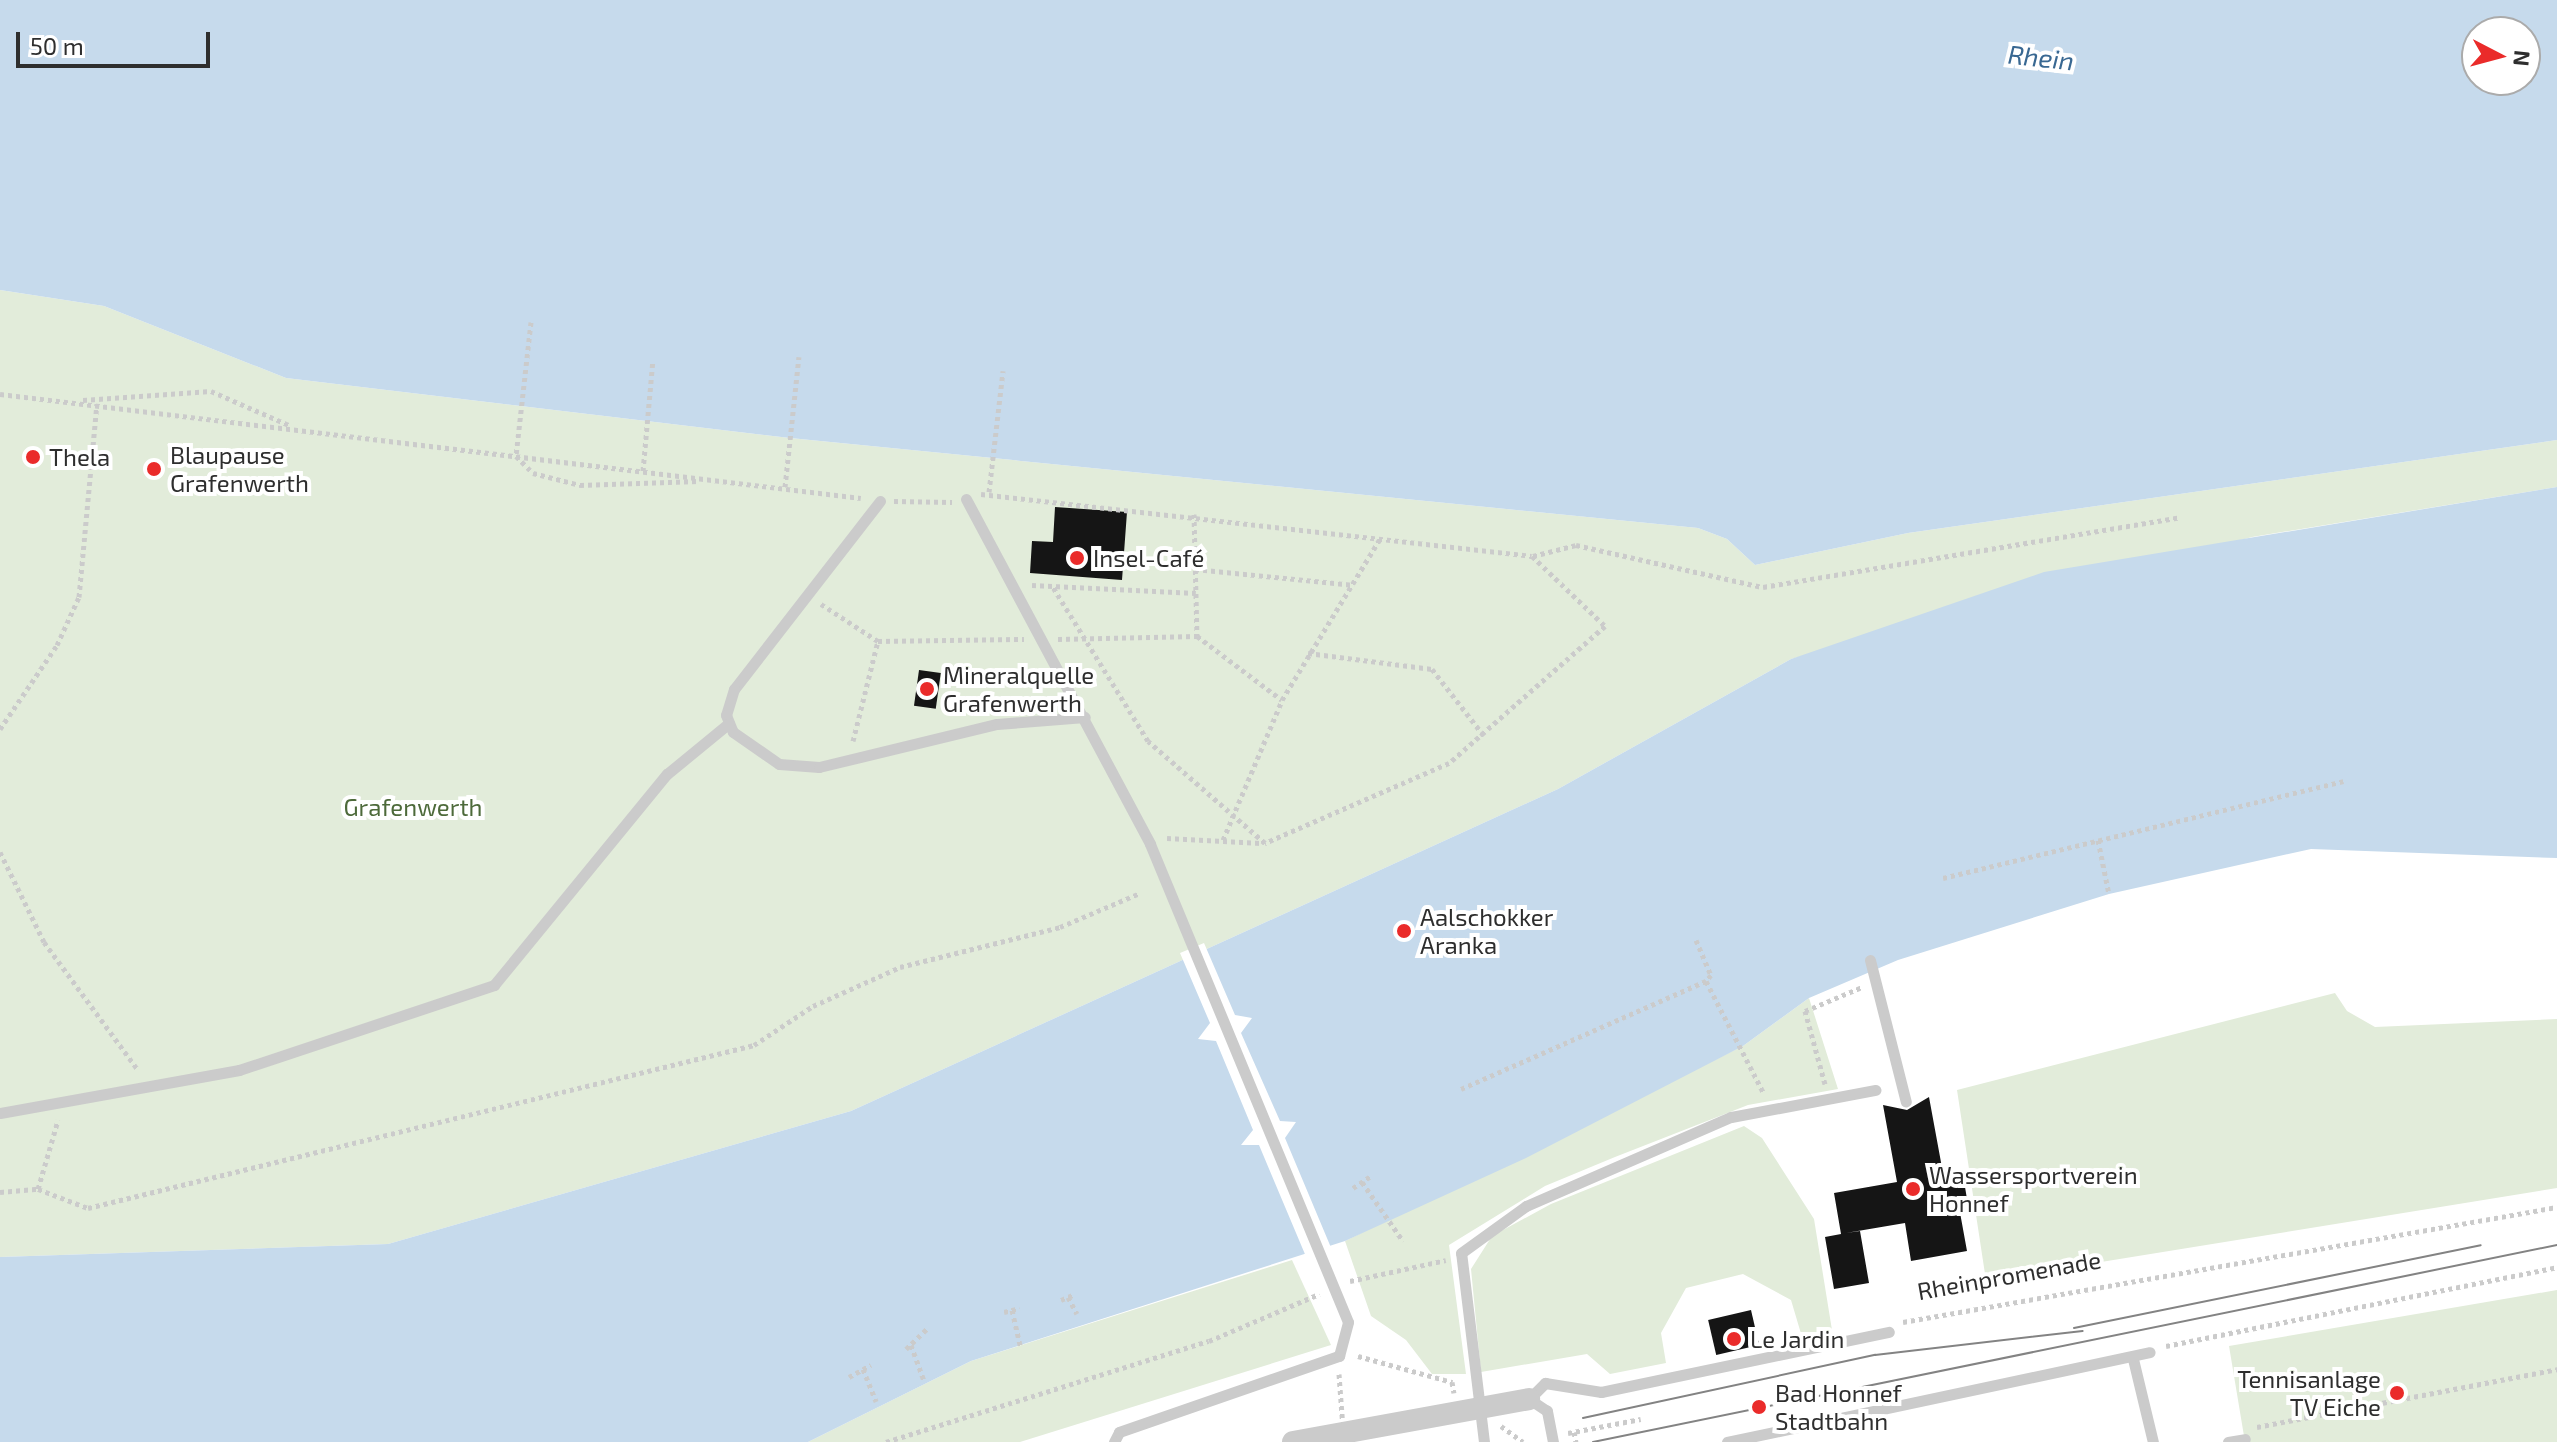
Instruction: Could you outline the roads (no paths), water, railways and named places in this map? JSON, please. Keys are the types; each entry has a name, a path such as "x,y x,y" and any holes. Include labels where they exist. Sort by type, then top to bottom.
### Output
{"street":[{"path":"1293,1442 1529,1399"}],"lane":[{"path":"966,499 1085,717 1148,841 1348,1322 1339,1356 1119,1432 1114,1442"},
{"path":"0,1113 151,1089 253,1066 494,985 667,774 729,723 734,689 880,501"},
{"path":"729,723 753,753 779,764 847,763 997,724 1085,717"},
{"path":"1870,960 1906,1102"},
{"path":"1484,1442 1468,1412 1461,1253 1526,1206 1731,1117 1829,1096 1875,1090"},
{"path":"1553,1442 1547,1411 1529,1399 1545,1383 1601,1392 1889,1332"},
{"path":"1727,1442 2067,1367 2133,1359 2150,1352"},
{"path":"2133,1359 2153,1442"},
{"path":"2228,1442 2245,1439"}],"water":[{"name":"Rhein","path":"0,0 2557,0 2557,440 1908,533 1755,565 1727,539 1698,528 790,438 286,378 104,306 0,290"},
{"path":"2557,487 2557,858 2311,849 2109,894 1898,960 1809,998 1743,1046 1526,1158 1345,1241 971,1361 808,1442 0,1442 0,1257 388,1244 851,1111 1558,789 1791,659 2044,572"}],"tram line":[{"path":"2074,1328 2481,1245"},
{"path":"1593,1442 2557,1245"},
{"path":"1583,1418 1875,1355 2083,1331"}],"place":[{"name":"Thela","path":"33,457"},
{"name":"Blaupause Grafenwerth","path":"154,469"},
{"name":"Insel-Café","path":"1077,558"},
{"name":"Mineralquelle Grafenwerth","path":"927,689"},
{"name":"Aalschokker Aranka","path":"1404,931"},
{"name":"Wassersportverein Honnef","path":"1913,1189"},
{"name":"Le Jardin","path":"1734,1339"},
{"name":"Tennisanlage TV Eiche","path":"2397,1393"},
{"name":"Bad Honnef Stadtbahn","path":"1759,1407"}],"park label":[{"name":"Grafenwerth","path":"413,807"}]}
